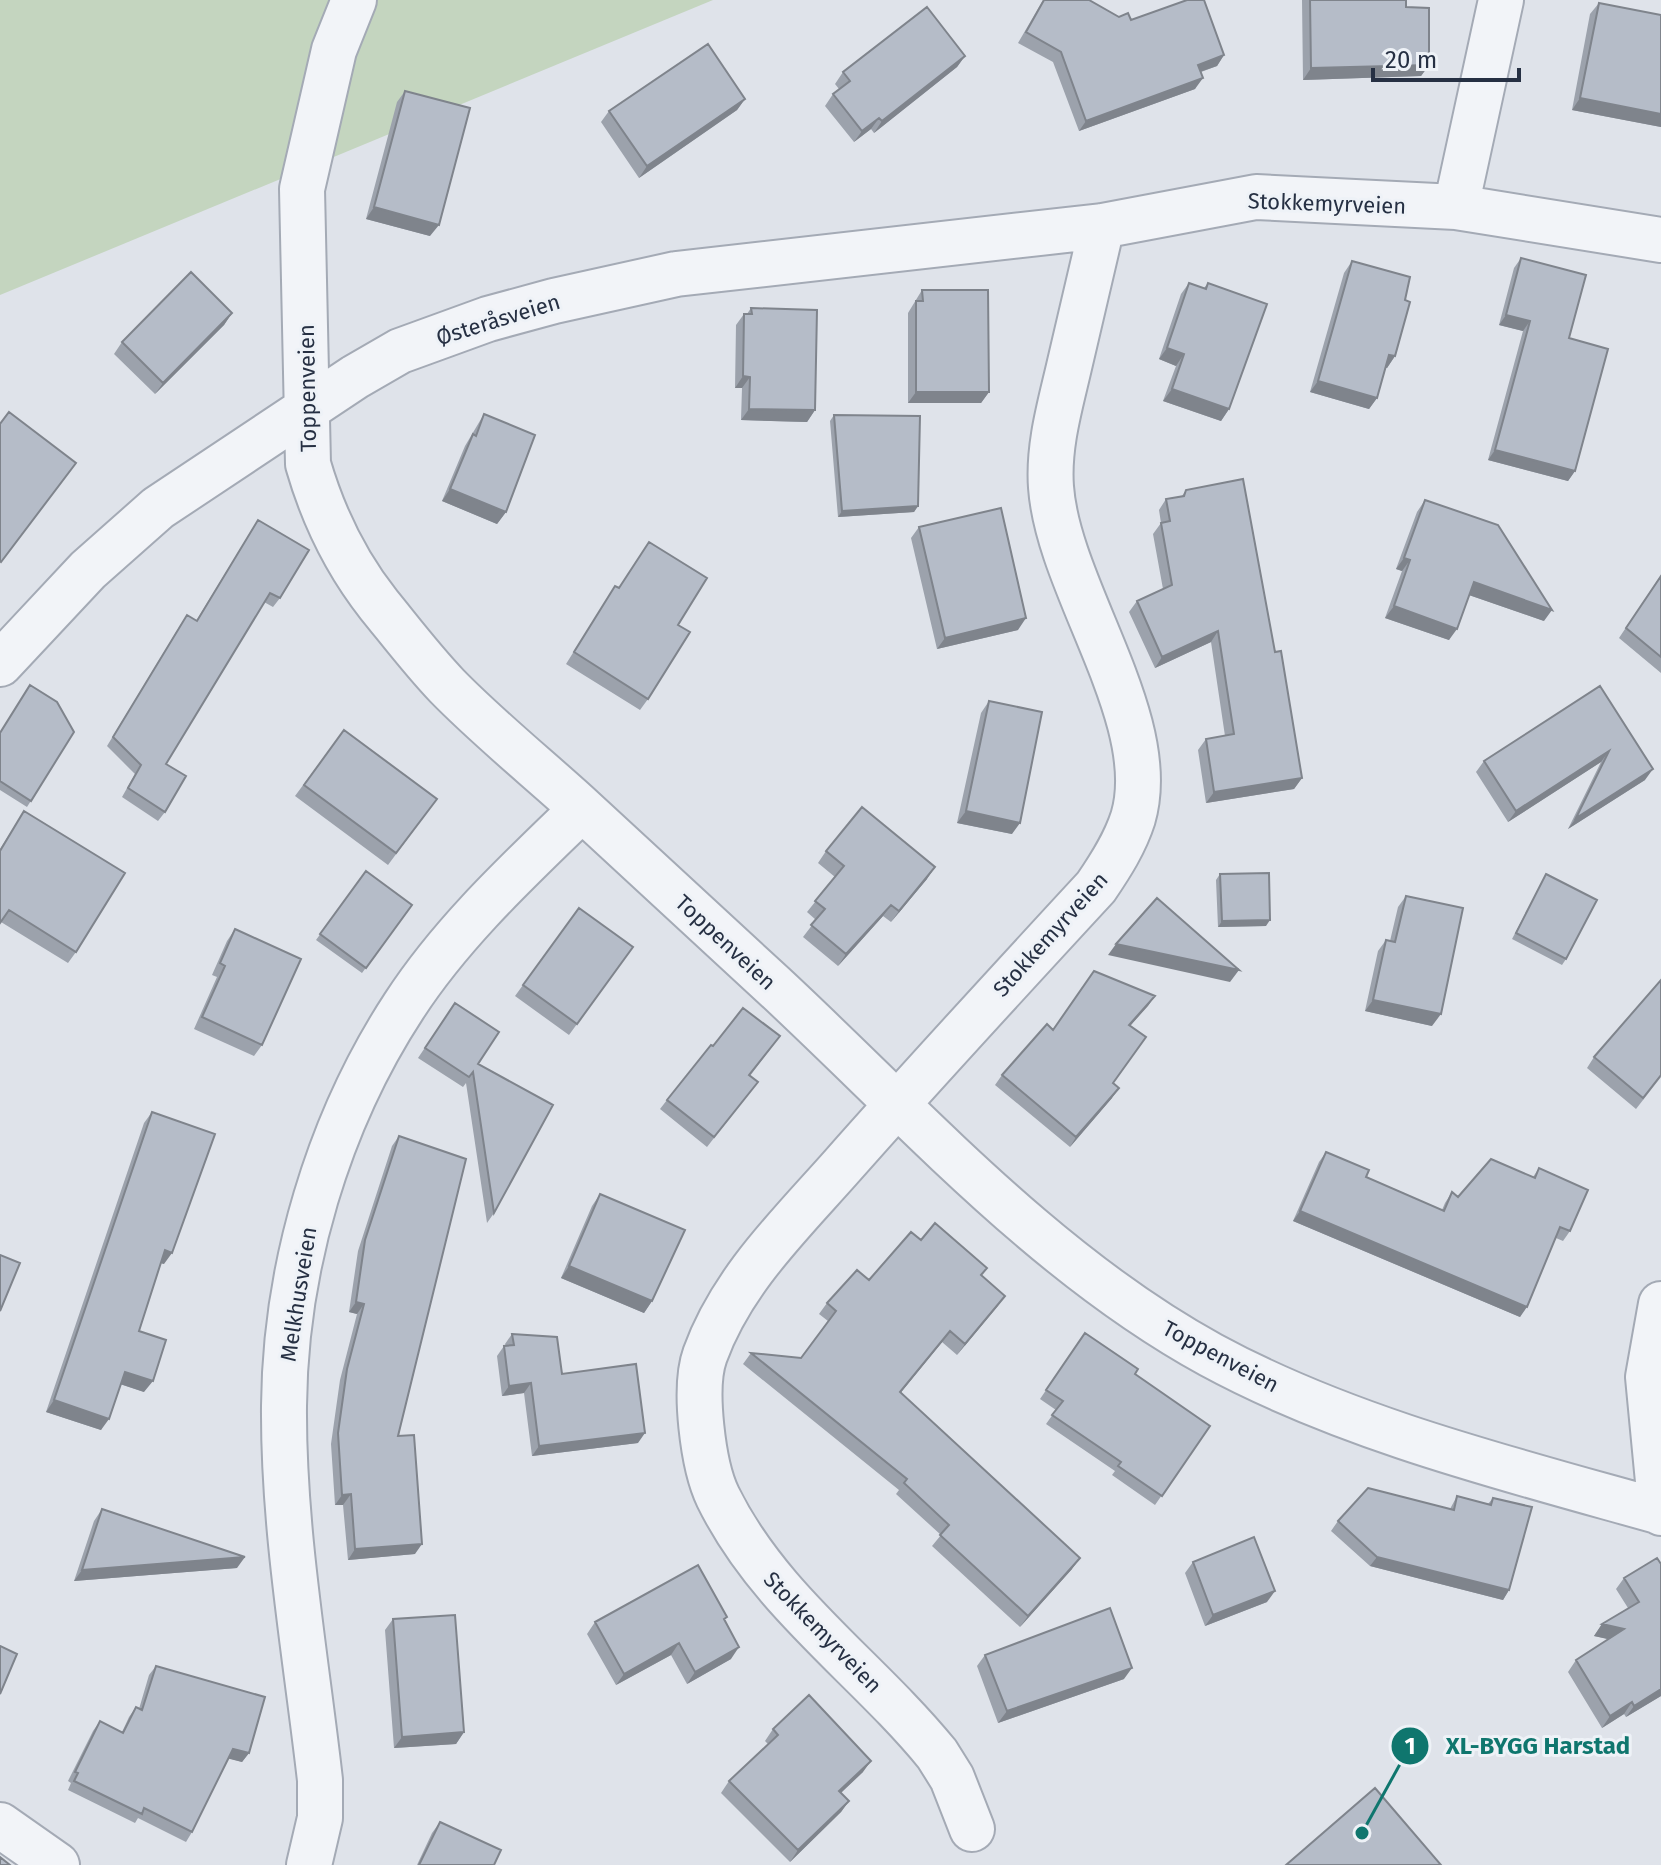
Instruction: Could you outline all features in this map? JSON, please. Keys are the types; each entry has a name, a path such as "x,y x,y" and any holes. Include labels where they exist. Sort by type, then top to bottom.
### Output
{"street":[{"name":"Toppenveien","path":"354,0 334,50 302,189 308,464 319,503 339,546 368,590 447,686 899,1102 978,1180 1070,1259 1141,1313 1211,1355 1279,1388 1370,1423 1661,1512"},
{"path":"1456,207 1501,0"},
{"name":"Stokkemyrveien","path":"972,1829 952,1778 928,1743 769,1579 736,1531 717,1494 703,1454 703,1359 723,1312 747,1275 899,1102 1096,887 1116,857 1134,816 1137,775 1129,721 1059,533 1051,486 1054,434 1102,226 1256,197 1456,207 1661,240"},
{"name":"Østeråsveien","path":"0,664 88,570 158,508 309,407 400,351 488,319 676,274 760,262 1102,226"},
{"name":"Melkhusveien","path":"309,1865 320,1818 320,1780 289,1499 284,1406 289,1335 312,1209 335,1144 367,1073 404,1006 451,944 506,883 582,809"},
{"path":"1661,1305 1648,1377 1661,1512"},
{"path":"0,1825 57,1865"}],"green space":[{"path":"0,0 713,0 0,295"}],"building":[{"path":"1044,0 1089,0 1119,17 1128,13 1131,20 1187,0 1204,0 1224,55 1198,65 1203,78 1086,121 1061,52 1026,32"},
{"path":"1310,0 1406,0 1406,7 1429,8 1429,65 1311,68"},
{"path":"1599,3 1661,15 1661,114 1580,98"},
{"path":"927,7 965,56 882,121 879,118 862,131 833,94 850,81 843,72"},
{"path":"708,44 745,99 647,166 609,111"},
{"path":"405,91 470,108 439,225 374,207"},
{"path":"1521,258 1586,275 1569,338 1608,349 1575,471 1495,450 1530,321 1506,315"},
{"path":"1352,261 1410,277 1405,300 1410,302 1395,356 1389,355 1377,398 1318,381"},
{"path":"191,272 232,313 163,383 122,342"},
{"path":"1189,283 1206,289 1208,283 1267,304 1229,409 1172,389 1184,354 1167,348"},
{"path":"922,290 988,290 989,392 916,392 916,301 923,301"},
{"path":"751,308 817,310 815,410 749,409 750,377 743,376 744,314 752,314"},
{"path":"9,412 76,463 1,562 0,424"},
{"path":"484,414 535,435 506,512 450,489"},
{"path":"834,415 920,416 918,506 842,511"},
{"path":"1243,479 1275,652 1281,651 1302,778 1214,792 1206,739 1234,734 1218,631 1162,657 1137,601 1172,585 1161,523 1170,521 1166,499 1184,496 1186,490"},
{"path":"1425,500 1498,525 1552,610 1474,582 1457,629 1394,606 1410,560 1404,558"},
{"path":"1001,508 1026,618 945,638 919,527"},
{"path":"258,520 309,550 280,598 270,593 166,764 186,776 165,812 128,788 141,765 113,737 187,615 197,621"},
{"path":"649,542 707,578 678,625 690,632 648,699 574,652 615,586 619,588"},
{"path":"1661,576 1661,657 1626,628"},
{"path":"30,685 57,702 74,732 31,801 0,781 0,733"},
{"path":"1600,686 1653,769 1576,818 1609,751 1516,811 1484,761"},
{"path":"989,701 1042,712 1020,823 966,811"},
{"path":"344,730 437,799 396,853 304,785"},
{"path":"862,807 935,867 899,911 891,905 846,954 811,925 825,909 815,901 844,866 826,851"},
{"path":"24,811 125,873 76,952 9,910 0,923 0,851"},
{"path":"366,871 412,905 366,968 320,934"},
{"path":"1269,873 1270,920 1222,921 1220,874"},
{"path":"1546,874 1597,900 1566,959 1516,933"},
{"path":"1406,896 1463,908 1441,1014 1373,1000 1386,940 1395,942"},
{"path":"1157,898 1239,970 1116,944"},
{"path":"579,908 633,947 577,1024 523,985"},
{"path":"235,929 301,959 262,1045 202,1017 225,966 220,963"},
{"path":"1094,971 1155,996 1129,1025 1146,1037 1113,1083 1119,1088 1076,1137 1002,1075 1047,1024 1053,1030"},
{"path":"1661,980 1661,1075 1643,1098 1594,1057"},
{"path":"455,1003 499,1032 478,1064 553,1105 494,1213 473,1072 469,1077 425,1048"},
{"path":"743,1008 780,1036 749,1075 758,1082 714,1137 667,1100"},
{"path":"152,1112 215,1134 172,1253 165,1250 139,1331 166,1340 153,1381 125,1372 109,1419 54,1400"},
{"path":"399,1136 466,1159 398,1436 414,1435 422,1544 355,1549 351,1494 342,1495 338,1433 347,1369 364,1304 356,1302 365,1240"},
{"path":"1326,1152 1369,1170 1366,1177 1444,1211 1452,1192 1458,1197 1491,1159 1535,1178 1539,1168 1588,1190 1570,1231 1560,1227 1527,1307 1300,1211"},
{"path":"600,1194 685,1230 652,1301 569,1266"},
{"path":"935,1223 987,1268 981,1275 1005,1296 965,1344 950,1331 900,1392 1080,1558 1028,1616 940,1535 949,1525 904,1483 907,1479 751,1353 801,1358 836,1311 827,1303 857,1270 869,1280 911,1232 921,1240"},
{"path":"0,1255 20,1263 0,1311"},
{"path":"1085,1333 1138,1369 1135,1374 1210,1426 1162,1496 1118,1466 1121,1462 1052,1415 1063,1401 1046,1390"},
{"path":"512,1334 557,1337 562,1374 636,1364 645,1433 539,1446 531,1383 509,1386 504,1346 514,1345"},
{"path":"1368,1488 1454,1510 1457,1496 1491,1505 1493,1498 1532,1507 1509,1590 1377,1557 1338,1521"},
{"path":"102,1509 245,1557 82,1570"},
{"path":"1254,1537 1275,1591 1213,1615 1193,1562"},
{"path":"1657,1558 1661,1564 1661,1689 1610,1716 1576,1660 1624,1629 1602,1624 1639,1602 1624,1578"},
{"path":"698,1565 727,1617 724,1619 739,1647 695,1672 679,1643 624,1674 595,1622"},
{"path":"1110,1608 1132,1668 1007,1711 985,1655"},
{"path":"455,1615 464,1732 402,1737 393,1619"},
{"path":"0,1646 17,1654 0,1694"},
{"path":"156,1666 265,1697 249,1753 233,1749 192,1832 144,1808 142,1814 74,1781 78,1773 75,1772 100,1721 123,1733 136,1707 142,1710"},
{"path":"809,1695 871,1761 839,1791 849,1801 798,1850 729,1781 778,1735 773,1729"},
{"path":"1375,1788 1441,1865 1286,1865"},
{"path":"440,1822 501,1850 494,1865 419,1865"}],"place":[{"name":"XL-BYGG Harstad","path":"1362,1833"}]}
